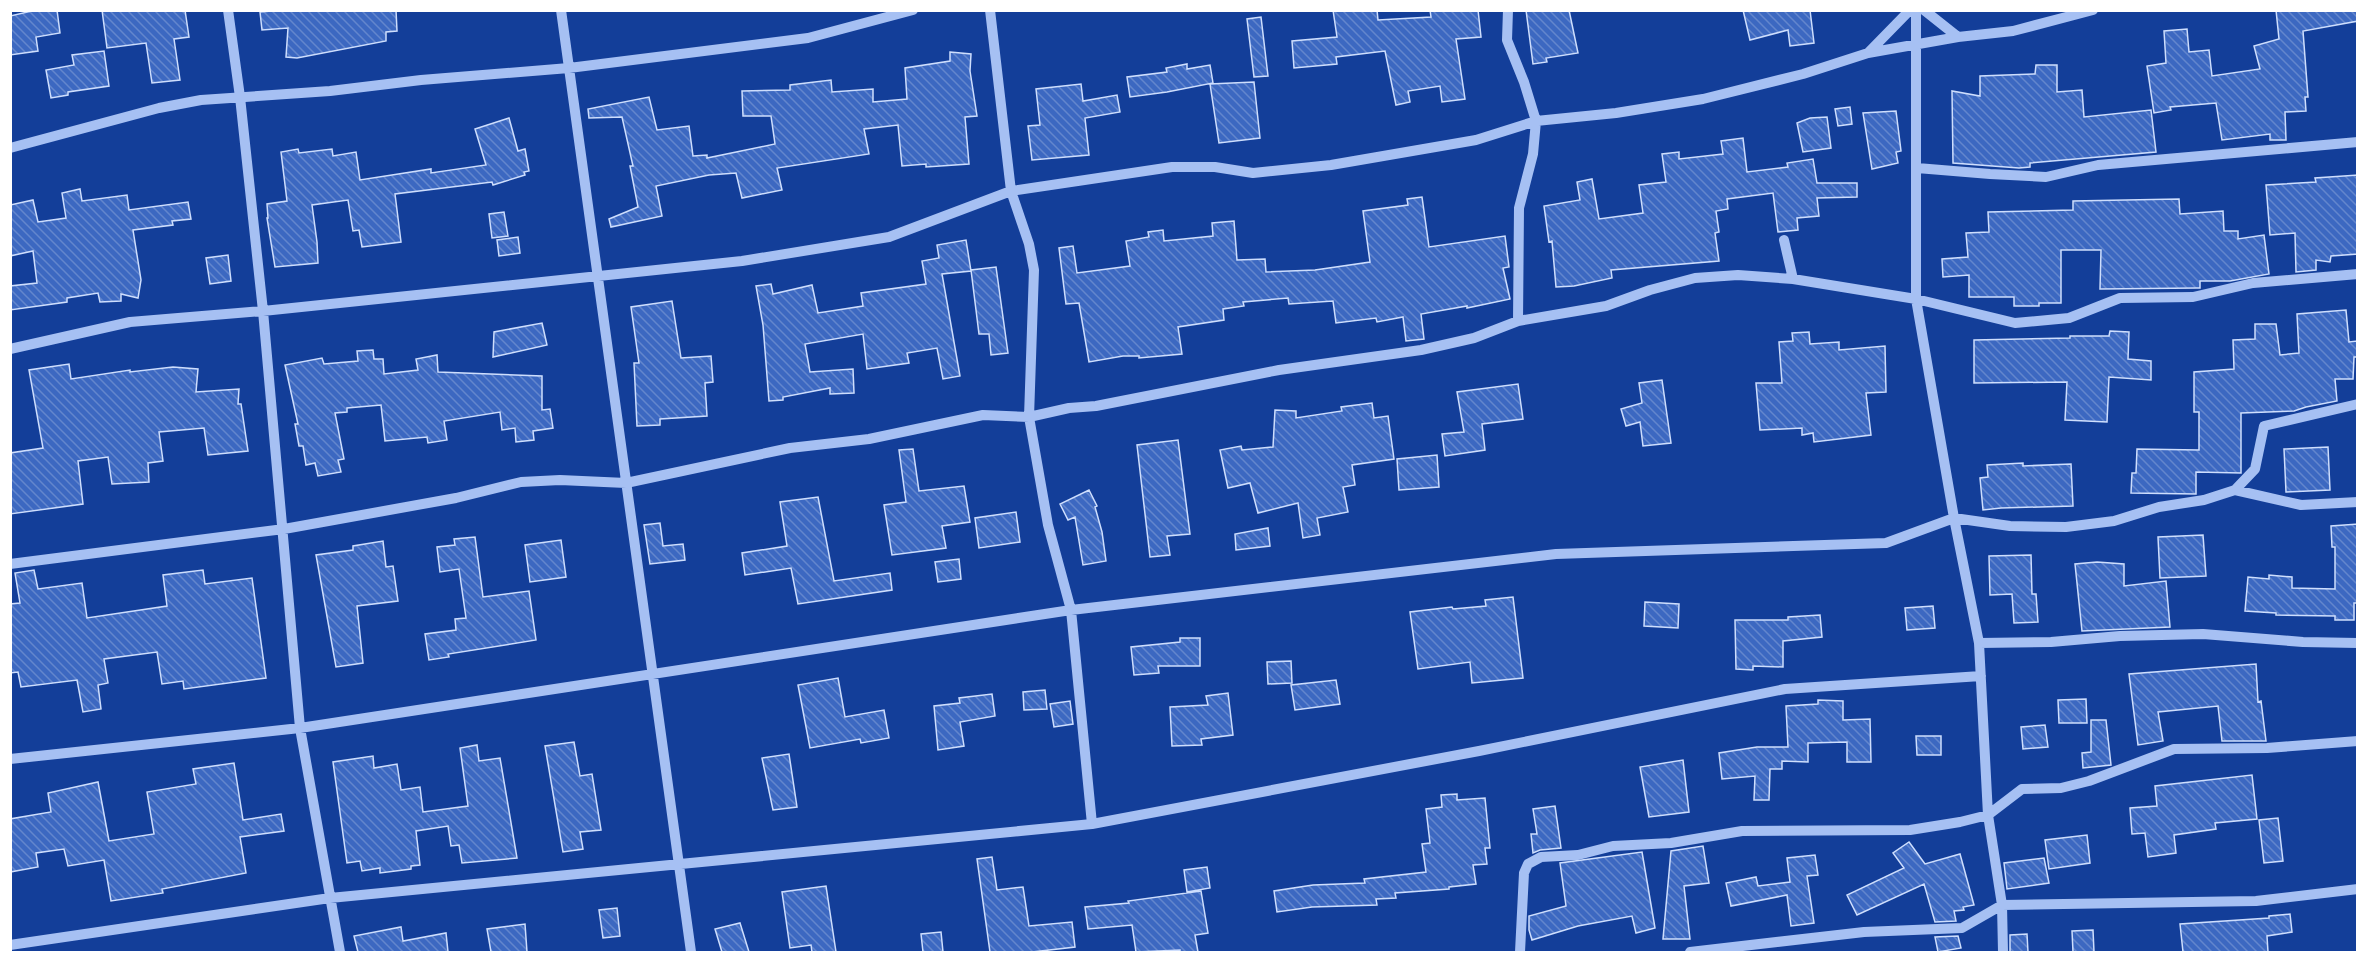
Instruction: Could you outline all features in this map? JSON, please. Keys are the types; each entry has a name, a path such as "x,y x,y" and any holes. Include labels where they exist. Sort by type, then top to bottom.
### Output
{"street":[{"path":"228,10 240,97 263,311 300,728 340,952"},
{"path":"561,10 691,952"},
{"path":"10,148 159,108 201,100 330,91 421,80 569,68 808,38 913,10"},
{"path":"990,10 1011,191 1029,244 1034,270 1029,417 1048,525 1071,610 1092,824"},
{"path":"1508,10 1507,40 1524,82 1536,121 1533,154 1519,208 1518,321"},
{"path":"1868,53 1910,10"},
{"path":"1916,10 1914,46 1917,168 1916,299 1954,518 1979,643 1988,815 2002,905 2003,952"},
{"path":"1924,10 1958,37"},
{"path":"10,349 130,322 263,311 742,261 889,237 1011,191 1172,167 1215,167 1253,173 1331,165 1476,140 1536,121 1616,113 1703,99 1803,74 1868,53 1958,37 2013,31 2093,10"},
{"path":"1917,168 2046,177 2098,165 2358,142"},
{"path":"1784,240 1793,279"},
{"path":"10,564 284,529 456,498 521,482 560,480 626,483 790,448 869,439 983,415 1029,417 1069,408 1096,406 1279,370 1421,350 1474,338 1518,321 1606,306 1650,290 1695,278 1738,275 1793,279 1916,299 2015,323 2069,318 2120,298 2193,297 2253,283 2358,274"},
{"path":"10,759 300,728 1071,610 1556,554 1886,543 1954,518 2010,526 2066,527 2115,521 2159,507 2204,500 2235,490 2255,468 2264,426 2358,404"},
{"path":"2235,490 2301,505 2358,502"},
{"path":"1979,643 2051,642 2120,636 2203,634 2303,642 2358,643"},
{"path":"10,945 330,898 1092,824 1479,752 1785,689 1981,676"},
{"path":"1520,952 1524,873 1528,864 1541,857 1578,855 1613,846 1671,843 1742,831 1910,830 1988,815 2022,789 2061,788 2089,781 2174,749 2267,748 2358,741"},
{"path":"1690,952 1864,932 1962,928 2002,905 2256,901 2358,889"}],"building":[{"path":"36,10 57,10 60,33 36,37 38,51 10,55 10,16"},
{"path":"102,10 185,10 189,37 174,39 180,80 152,83 146,43 107,48"},
{"path":"396,10 397,31 386,32 386,41 297,58 286,57 288,28 262,30 260,12"},
{"path":"1333,10 1377,10 1378,20 1431,17 1430,10 1478,10 1481,37 1456,39 1465,99 1442,102 1440,86 1408,91 1410,102 1396,105 1385,51 1336,57 1337,64 1294,68 1292,41 1337,37"},
{"path":"1526,10 1569,10 1578,53 1546,58 1547,62 1533,64"},
{"path":"1743,10 1810,10 1814,43 1790,46 1788,30 1750,40"},
{"path":"2276,10 2358,10 2358,21 2303,31 2308,97 2305,97 2306,111 2285,112 2286,140 2270,140 2270,134 2222,140 2216,103 2170,107 2171,110 2154,113 2147,66 2166,63 2164,31 2187,29 2189,52 2209,50 2212,76 2260,69 2254,46 2279,39"},
{"path":"1261,17 1268,76 1254,77 1247,19"},
{"path":"104,51 109,86 68,92 68,95 51,98 46,70 74,65 72,55"},
{"path":"950,52 971,54 970,71 977,116 965,117 969,164 902,166 898,125 864,129 869,154 777,168 782,190 742,198 736,173 709,175 656,186 662,216 611,227 609,219 638,207 630,166 633,166 622,117 589,118 588,109 649,97 657,130 689,126 693,156 707,155 707,158 775,144 771,116 743,116 742,91 790,90 790,85 831,80 832,92 873,89 873,102 907,99 905,68 950,61"},
{"path":"1187,64 1187,69 1210,65 1213,83 1130,97 1127,77 1167,72 1166,68"},
{"path":"2036,65 2057,65 2057,92 2082,90 2084,117 2151,110 2156,152 2030,163 2030,167 2019,168 1953,163 1952,91 1980,96 1980,76 2035,74"},
{"path":"1254,82 1260,138 1219,143 1210,84"},
{"path":"1081,84 1083,101 1117,95 1120,112 1085,118 1089,155 1032,160 1028,126 1040,125 1036,89"},
{"path":"1850,107 1852,124 1838,126 1835,109"},
{"path":"1896,111 1901,151 1896,152 1898,163 1872,169 1863,113"},
{"path":"1827,117 1831,148 1803,152 1797,123 1810,118"},
{"path":"509,118 518,151 525,149 529,171 524,172 525,175 493,185 492,182 395,194 401,242 362,247 359,230 353,231 348,200 312,205 318,263 275,267 267,204 287,201 281,152 298,149 299,153 332,149 333,156 356,152 360,180 431,169 431,173 486,165 475,129"},
{"path":"1743,138 1747,172 1788,167 1787,163 1813,159 1817,183 1857,183 1857,197 1817,198 1819,216 1797,218 1798,230 1778,232 1773,193 1727,199 1728,209 1716,211 1719,232 1715,233 1719,261 1611,270 1612,278 1574,286 1556,287 1552,241 1549,242 1544,206 1580,200 1577,182 1592,179 1599,219 1643,213 1639,185 1666,182 1662,154 1679,152 1679,159 1723,154 1721,141"},
{"path":"2358,175 2358,254 2331,256 2330,262 2316,260 2316,270 2296,272 2295,233 2270,235 2266,185 2316,182 2315,178"},
{"path":"80,189 82,201 127,195 129,210 188,202 191,219 172,221 173,225 133,230 141,280 138,298 121,294 121,301 100,302 98,293 67,298 67,302 10,310 10,286 37,283 33,251 10,256 10,205 33,200 38,222 66,218 62,193"},
{"path":"1422,197 1429,247 1505,236 1509,267 1503,268 1510,299 1421,314 1424,339 1406,341 1403,317 1377,322 1376,318 1336,323 1333,301 1289,304 1288,298 1243,302 1244,306 1223,309 1224,320 1178,327 1182,354 1139,358 1139,356 1123,356 1089,362 1079,303 1066,304 1059,248 1073,246 1077,273 1130,266 1126,241 1149,237 1148,232 1163,230 1164,241 1213,236 1212,223 1234,221 1237,260 1265,259 1266,272 1315,270 1370,262 1363,211 1408,205 1407,199"},
{"path":"2179,199 2180,214 2223,211 2224,231 2238,231 2238,239 2264,235 2269,274 2230,281 2200,281 2200,288 2100,289 2101,250 2061,250 2061,303 2039,303 2039,306 2014,306 2014,297 1969,297 1969,275 1943,277 1942,259 1968,257 1966,233 1989,232 1988,212 2073,210 2073,201"},
{"path":"504,212 508,236 492,238 489,214"},
{"path":"518,237 520,253 499,256 497,240"},
{"path":"966,240 971,271 942,274 960,376 943,379 937,348 907,353 909,363 867,369 863,334 805,344 810,372 853,369 854,393 830,394 830,388 783,397 783,400 769,401 763,325 756,286 771,284 773,294 812,285 818,313 863,306 861,293 926,284 922,261 939,258 937,245"},
{"path":"228,255 231,281 210,284 206,258"},
{"path":"996,267 1008,353 991,355 989,334 979,334 971,270"},
{"path":"672,301 681,358 711,356 713,382 705,383 707,416 660,419 660,425 637,426 634,363 639,363 631,307"},
{"path":"2346,310 2349,342 2357,341 2358,357 2354,357 2353,379 2335,379 2337,401 2294,411 2241,413 2241,473 2196,472 2196,494 2131,493 2132,473 2136,473 2137,449 2199,450 2199,412 2194,412 2194,372 2234,369 2233,340 2255,339 2255,324 2276,324 2280,355 2299,353 2297,314"},
{"path":"542,323 547,345 493,357 494,332"},
{"path":"2110,331 2129,332 2128,359 2151,361 2151,380 2109,377 2107,422 2065,420 2067,382 1974,383 1974,340 2109,336"},
{"path":"1809,332 1810,344 1839,342 1839,350 1885,346 1886,392 1866,393 1871,435 1814,442 1813,433 1802,435 1802,428 1760,430 1756,383 1782,383 1779,342 1793,341 1792,333"},
{"path":"373,350 374,359 383,359 384,374 418,370 416,359 437,355 438,372 542,376 542,410 550,409 553,428 533,431 534,440 516,442 515,428 502,430 500,412 444,421 447,440 428,443 427,437 385,441 381,405 347,408 347,412 335,413 344,459 338,460 341,472 318,476 315,463 306,465 303,446 299,446 295,424 298,424 285,365 322,358 324,364 358,361 357,351"},
{"path":"69,364 71,379 130,370 130,372 173,367 198,369 196,392 239,389 238,404 241,404 248,451 208,455 204,428 159,432 163,461 148,463 149,482 112,484 108,457 78,461 83,504 10,514 10,453 43,448 29,370"},
{"path":"1662,380 1671,443 1643,446 1640,422 1626,426 1621,409 1642,403 1639,383"},
{"path":"1518,384 1523,419 1482,424 1485,450 1445,456 1442,434 1464,432 1457,392"},
{"path":"1372,403 1374,418 1388,416 1394,459 1352,465 1355,485 1343,487 1348,512 1317,518 1320,535 1303,538 1298,503 1258,513 1250,483 1228,488 1220,450 1241,446 1242,450 1273,447 1275,410 1296,411 1296,418 1342,411 1341,407"},
{"path":"1178,440 1190,534 1167,536 1170,555 1150,557 1137,445"},
{"path":"2328,447 2330,490 2286,492 2284,449"},
{"path":"913,449 919,491 964,486 970,522 942,526 946,548 892,555 884,505 906,502 899,450"},
{"path":"1437,455 1439,487 1399,490 1397,459"},
{"path":"2023,463 2023,466 2071,464 2073,506 1983,510 1980,478 1988,477 1987,465"},
{"path":"1089,490 1097,506 1095,507 1102,532 1106,561 1083,565 1075,517 1068,520 1060,504"},
{"path":"818,497 834,581 890,573 892,590 798,604 791,568 745,575 742,553 787,546 780,502"},
{"path":"1016,512 1020,542 979,548 975,518"},
{"path":"660,523 663,546 683,544 685,560 650,564 644,525"},
{"path":"2358,524 2358,603 2354,603 2354,620 2335,620 2335,616 2276,615 2276,613 2245,611 2248,577 2269,579 2269,575 2292,577 2292,588 2335,589 2335,547 2332,547 2331,526"},
{"path":"1268,528 1270,546 1236,550 1235,534"},
{"path":"2203,535 2206,576 2160,578 2158,537"},
{"path":"475,537 483,597 529,591 536,640 448,654 449,657 429,660 425,634 456,630 455,619 466,618 459,569 440,572 437,547 455,545 454,539"},
{"path":"561,540 566,577 530,582 525,545"},
{"path":"383,541 386,567 393,566 398,601 357,606 363,663 336,667 316,555 353,550 353,546"},
{"path":"2031,555 2032,594 2036,594 2038,622 2014,623 2012,594 1990,595 1989,556"},
{"path":"959,559 961,579 938,582 935,562"},
{"path":"2097,562 2124,564 2124,586 2166,581 2170,627 2082,631 2075,564"},
{"path":"34,570 38,589 82,583 87,618 167,606 163,575 203,570 205,584 252,578 266,678 184,689 183,681 162,684 157,652 104,659 108,683 98,685 101,709 83,712 77,680 21,687 18,672 10,673 10,604 20,603 15,573"},
{"path":"1513,597 1523,678 1472,683 1470,662 1418,669 1410,612 1486,606 1485,600"},
{"path":"1645,602 1679,604 1678,628 1644,626"},
{"path":"1933,606 1935,628 1907,630 1905,608"},
{"path":"1820,615 1822,637 1783,641 1783,667 1753,666 1753,670 1736,669 1735,620 1788,620 1788,617"},
{"path":"1180,638 1200,638 1200,666 1158,666 1159,673 1134,675 1131,647 1180,642"},
{"path":"1291,661 1292,683 1268,684 1267,662"},
{"path":"2256,664 2258,702 2261,701 2266,741 2222,741 2218,706 2158,712 2163,741 2138,745 2129,674"},
{"path":"838,678 845,717 884,710 889,738 861,743 860,739 810,748 798,685"},
{"path":"1336,680 1340,704 1295,710 1291,685"},
{"path":"1045,690 1047,709 1024,710 1023,692"},
{"path":"1228,693 1233,735 1201,739 1202,745 1172,746 1170,707 1208,705 1206,696"},
{"path":"992,694 995,716 960,722 964,746 938,750 934,706 960,703 959,698"},
{"path":"2086,699 2087,723 2059,723 2058,700"},
{"path":"1818,700 1843,701 1843,720 1870,719 1871,762 1847,762 1847,742 1808,743 1808,762 1782,761 1782,769 1770,769 1769,800 1754,800 1755,776 1722,779 1719,753 1757,747 1788,747 1786,706 1818,704"},
{"path":"1070,701 1073,724 1054,727 1050,704"},
{"path":"2091,720 2106,720 2111,765 2083,768 2082,753 2091,752"},
{"path":"2045,725 2048,747 2023,749 2021,727"},
{"path":"1916,736 1941,736 1941,755 1917,755"},
{"path":"574,742 580,776 592,774 601,830 580,832 583,849 563,852 545,746"},
{"path":"477,745 479,761 500,758 517,858 462,863 459,845 451,846 448,826 416,831 420,865 411,866 411,869 380,873 380,868 362,871 360,861 347,863 333,762 373,756 374,768 397,764 401,790 420,787 423,812 468,806 460,748"},
{"path":"789,754 797,807 773,810 762,758"},
{"path":"1683,760 1689,812 1649,817 1640,767"},
{"path":"234,763 243,820 281,814 284,831 240,837 246,873 162,889 163,893 111,901 104,860 68,866 64,849 36,853 38,867 10,872 10,819 51,812 48,793 98,782 109,841 154,834 147,792 196,784 193,769"},
{"path":"2252,775 2257,819 2215,823 2216,829 2174,835 2176,853 2148,857 2145,833 2132,834 2130,808 2157,806 2155,786"},
{"path":"1457,794 1457,800 1485,798 1490,848 1485,848 1487,864 1473,865 1476,884 1449,887 1449,889 1395,893 1396,898 1376,899 1377,905 1312,907 1277,912 1274,891 1313,885 1365,883 1364,879 1426,872 1422,844 1430,843 1426,809 1442,807 1441,795"},
{"path":"1555,806 1561,848 1533,853 1531,834 1537,834 1533,809"},
{"path":"2278,818 2283,861 2264,863 2259,820"},
{"path":"2087,835 2090,863 2049,869 2045,840"},
{"path":"1909,842 1925,864 1960,854 1974,905 1963,907 1964,910 1954,911 1956,921 1935,922 1924,884 1857,915 1847,895 1904,868 1893,853"},
{"path":"1703,846 1709,883 1684,886 1690,939 1663,939 1671,851"},
{"path":"1642,852 1655,928 1636,933 1632,916 1578,926 1532,940 1529,916 1566,906 1560,863"},
{"path":"1815,855 1818,875 1807,876 1814,923 1791,926 1787,895 1731,906 1726,883 1756,877 1758,886 1790,882 1787,858"},
{"path":"992,857 997,890 1023,887 1029,926 1072,922 1075,947 1032,952 990,952 977,859"},
{"path":"2044,858 2049,883 2007,889 2004,863"},
{"path":"1207,867 1210,888 1187,892 1184,870"},
{"path":"826,886 836,952 812,952 811,945 790,948 782,892"},
{"path":"1201,891 1208,933 1195,935 1198,952 1180,952 1180,950 1136,952 1132,925 1088,929 1085,907 1129,903 1128,901"},
{"path":"617,908 620,936 603,938 599,910"},
{"path":"2290,914 2292,932 2267,936 2268,952 2183,952 2180,924 2269,918 2269,916"},
{"path":"740,923 749,952 722,952 715,929"},
{"path":"525,924 527,952 491,952 487,929"},
{"path":"401,927 403,941 446,933 448,952 358,952 354,936"},
{"path":"2093,930 2094,952 2073,952 2072,931"},
{"path":"941,932 943,952 923,952 921,934"},
{"path":"2027,934 2028,952 2010,952 2010,935"},
{"path":"1958,936 1961,948 1938,952 1935,937"}]}
